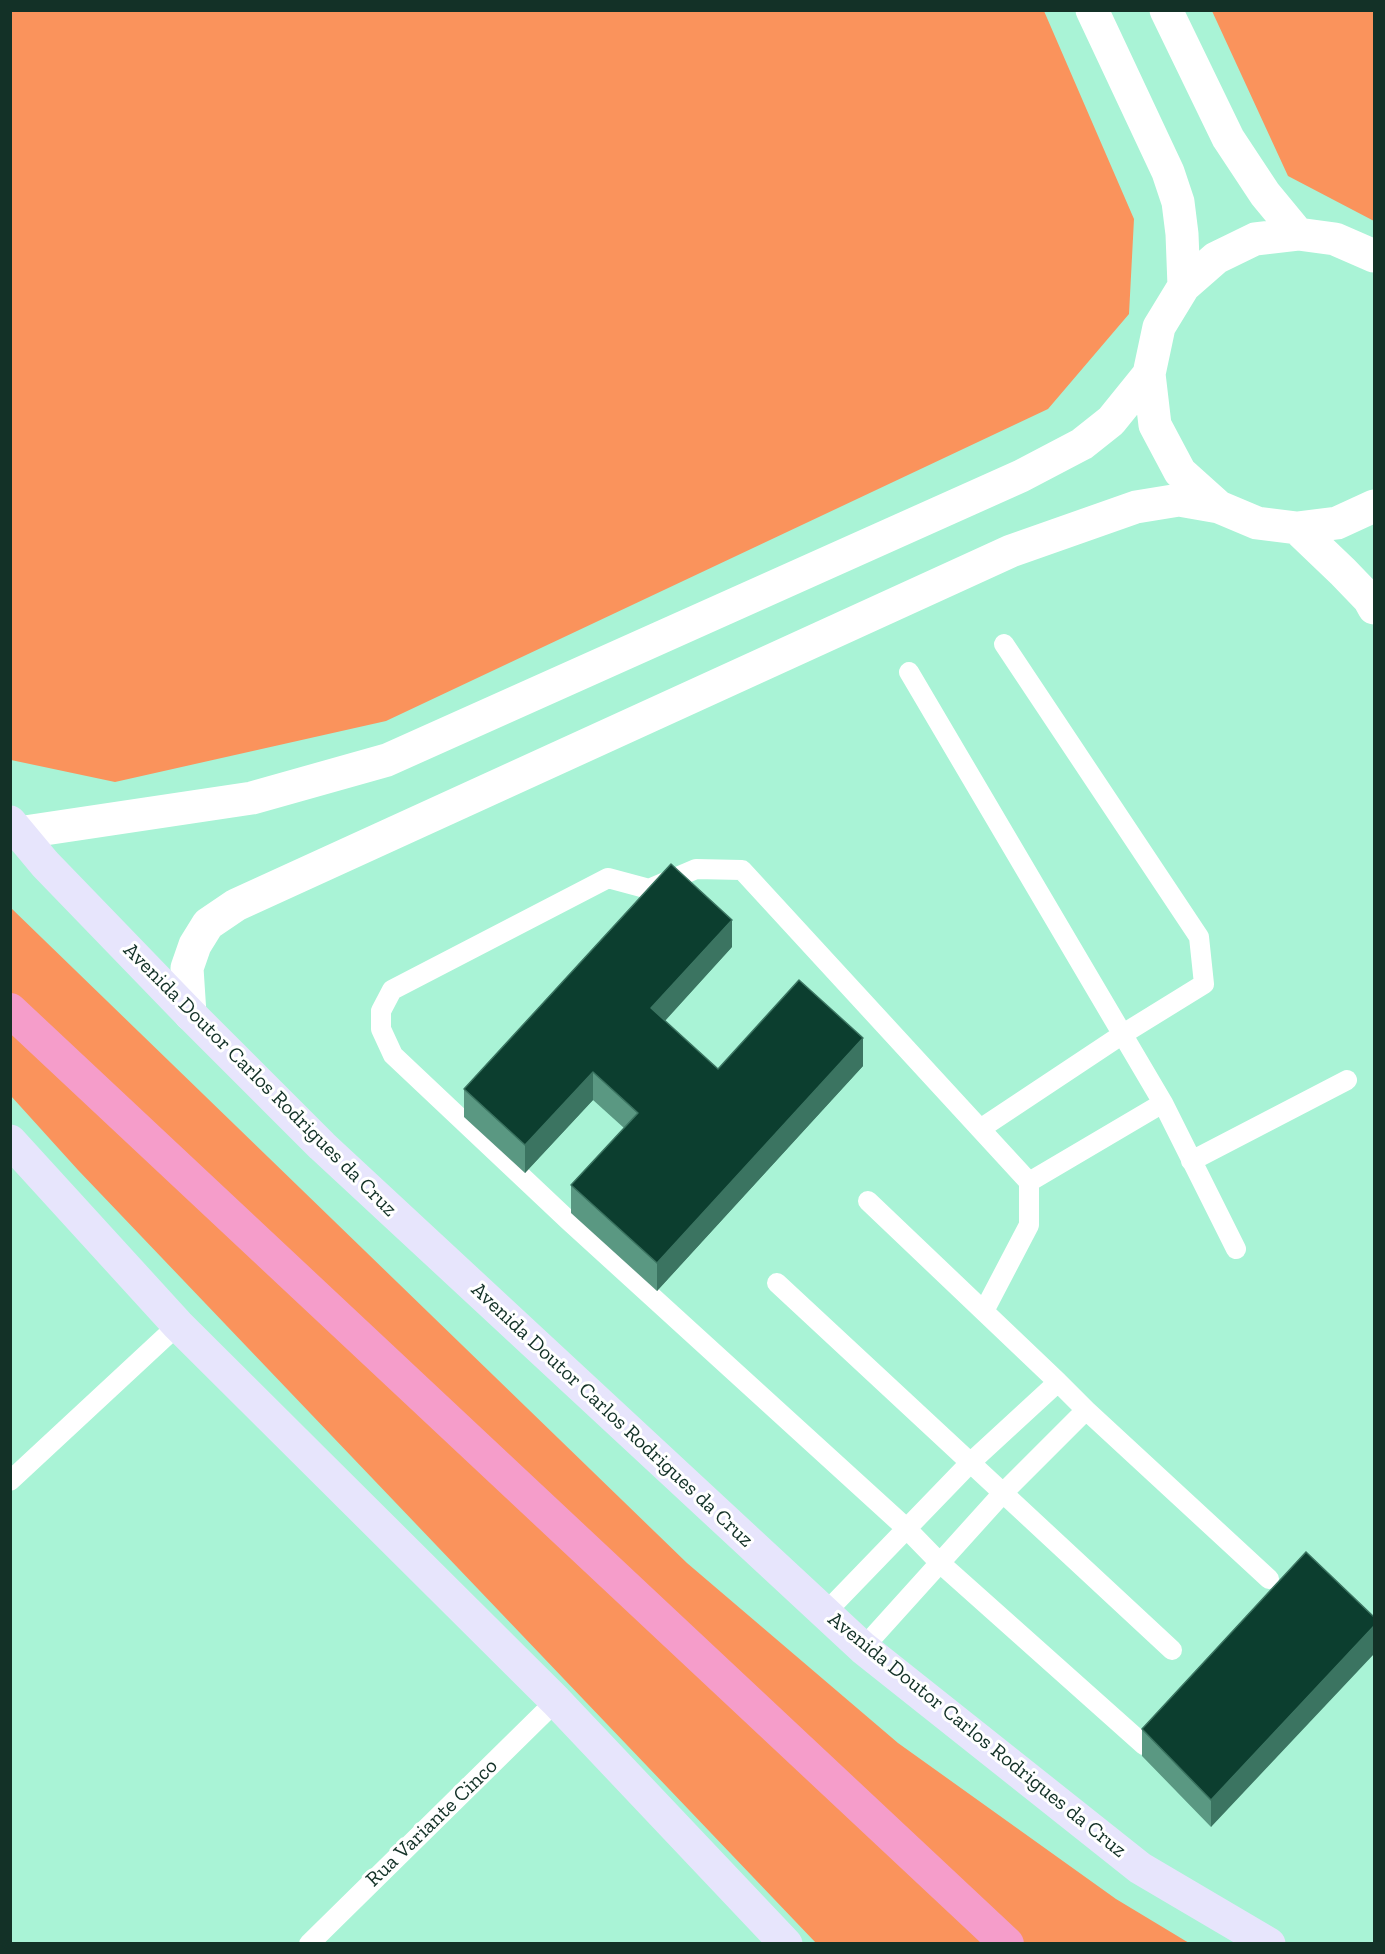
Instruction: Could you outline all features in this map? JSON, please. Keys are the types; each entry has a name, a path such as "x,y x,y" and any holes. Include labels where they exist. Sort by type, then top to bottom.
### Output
{"main road":[{"name":"Avenida Doutor Carlos Rodrigues da Cruz","path":"13,830 190,1014 322,1146 863,1647 1140,1868 1269,1944"},
{"path":"10,1141 178,1325 556,1701 786,1944"}],"street":[{"path":"1092,10 1168,172 1182,234 1184,286"},
{"path":"1166,10 1228,138 1264,194 1298,234"},
{"path":"1219,507 1180,472 1155,425 1149,374 1159,327 1184,286 1216,258 1255,239 1298,234 1335,239 1374,256"},
{"path":"13,830 252,798 387,760 1021,477 1082,444 1104,427 1149,374"},
{"path":"190,1014 187,968 195,945 208,924 236,905 1011,551 1136,507 1179,500 1219,507 1257,523 1297,528 1337,523 1374,506"},
{"path":"1297,528 1369,599 1374,608"}],"lane":[{"path":"980,1129 1123,1034 1204,984 1199,937 1004,644"},
{"path":"909,672 1163,1103 1236,1249"},
{"path":"984,1311 1029,1225 1029,1182 742,870 696,869 649,889 608,878 392,990 381,1011 381,1029 393,1055 569,1221 906,1528 940,1563 1144,1745"},
{"path":"1191,1161 1347,1080"},
{"path":"1029,1182 1163,1103"},
{"path":"868,1202 1086,1410 1269,1579"},
{"path":"777,1283 1172,1650"},
{"path":"10,1481 178,1325"},
{"path":"826,1612 970,1463 1058,1382"},
{"path":"863,1647 1002,1494 1086,1410"},
{"name":"Rua Variante Cinco","path":"317,1941 556,1701"}],"shaded area":[{"path":"11,10 1044,11 1134,219 1129,314 1048,409 386,721 115,782 11,760"},
{"path":"1212,11 1374,11 1374,221 1288,176"},
{"path":"10,907 687,1563 898,1743 1116,1899 1189,1943 816,1943 78,1170 11,1096"}],"building":[{"path":"671,864 732,920 651,1008 718,1069 799,980 863,1038 657,1263 571,1185 638,1113 593,1072 525,1145 464,1089"},
{"path":"1306,1552 1374,1617 1374,1626 1211,1800 1142,1729"}],"waterway":[{"path":"10,1010 1007,1944"}]}
